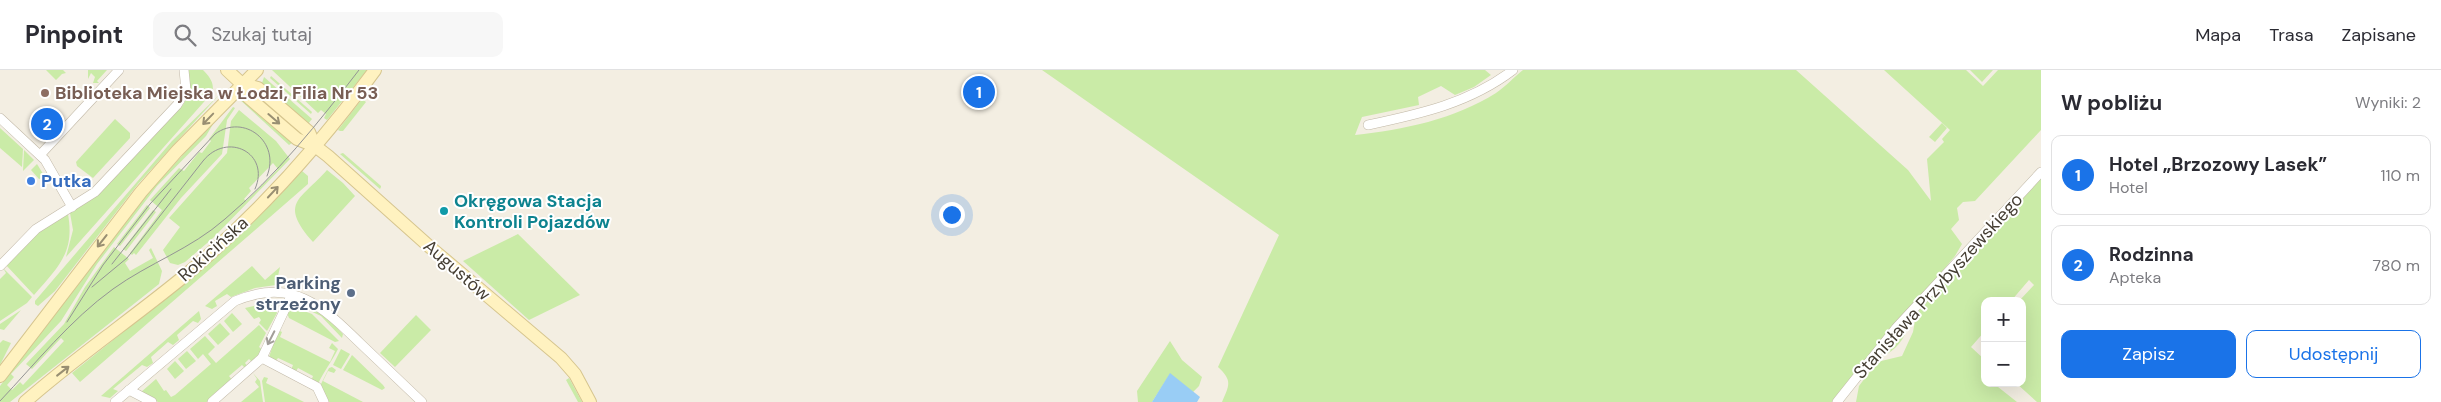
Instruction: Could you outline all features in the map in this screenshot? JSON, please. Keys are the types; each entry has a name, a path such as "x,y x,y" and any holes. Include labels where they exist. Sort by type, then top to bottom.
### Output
{"main road":[{"name":"Augustów","path":"226,70 242,84 258,88 309,132 315,146 431,248 561,358 575,374 590,402"},
{"path":"0,376 141,192 257,70"},
{"name":"Rokicińska","path":"25,402 207,256 264,202 315,146 375,70"}],"street":[{"path":"40,155 119,70"},
{"path":"0,266 36,229 72,208 99,187 177,105 186,90 184,70"},
{"path":"1368,125 1434,111 1478,92 1513,70"},
{"path":"0,118 40,155 72,208"},
{"name":"Stanisława Przybyszewskiego","path":"1837,402 1896,328 2041,172"},
{"path":"115,402 234,301 264,292 292,294 313,302 327,311 422,402"},
{"path":"212,402 262,358 292,294"},
{"path":"262,358 317,387 324,402"},
{"path":"129,390 152,402"}],"green space":[{"path":"46,70 63,70 66,73 56,80"},
{"path":"88,70 107,70 97,81 99,83 93,83 95,77 91,73 88,79"},
{"path":"187,70 203,70 208,75 213,87 211,94 66,257 73,230 70,213 107,184 183,105 189,88"},
{"path":"272,70 367,70 327,120 324,118 326,114 321,110 318,113"},
{"path":"1042,70 1485,70 1491,75 1474,87 1455,95 1441,86 1418,97 1419,105 1362,117 1355,135 1392,130 1428,122 1463,110 1496,93 1523,70 1796,70 1908,170 1931,201 1927,159 1944,142 1942,139 1950,130 1884,70 1966,70 1983,86 1998,70 2041,70 2041,130 1975,201 1963,202 1957,208 1959,220 1951,229 1962,244 1955,256 1833,402 1222,402 1228,380 1218,367 1279,235"},
{"path":"1970,70 1993,70 1982,82"},
{"path":"271,76 312,112 311,114 270,78"},
{"path":"264,77 312,119 308,124 262,83"},
{"path":"219,95 138,184 55,291 38,306 35,304 35,301 172,141"},
{"path":"238,98 241,99 292,143 289,145"},
{"path":"362,99 366,102 343,131 338,130"},
{"path":"233,107 235,108 227,120 222,154 181,198 136,255 134,253 132,255 130,253 162,210 150,200 179,168 184,171 199,152 202,153 211,141 209,139"},
{"path":"239,110 276,141 290,159 213,238 185,262 178,265 170,263 163,250 180,227 169,218 227,153 231,121","holes":["273,163 278,169 246,201 244,199 251,191 249,188"]},
{"path":"115,119 130,133 130,138 93,178 77,166 76,162"},
{"path":"216,119 206,136 157,186 97,264 61,321 11,374 14,377 7,385 12,390 20,382 23,385 64,341 61,338 32,369 26,364 64,324 85,287 114,247 129,259 125,263 130,271 153,258 149,250 151,248 162,271 159,284 10,402 0,402 0,386 145,196"},
{"path":"1942,123 1947,128 1935,142 1929,137"},
{"path":"0,128 23,149 22,167 0,148"},
{"path":"24,150 34,160 23,171"},
{"path":"343,153 381,186 380,189 340,154"},
{"path":"37,164 45,177 39,179 31,170"},
{"path":"327,170 355,196 313,242 302,229 295,210 297,202 302,195"},
{"path":"302,171 308,176 308,184 80,382 72,373 208,264 244,231"},
{"path":"2041,177 2041,402 2037,402 2020,387 2026,387 2026,297 2023,297 2034,285 2029,280 2014,297 1981,297 1981,336 1971,347 1981,356 1981,387 1998,387 2017,402 1856,402 1859,386 1877,362 1902,356 1913,332 1916,315 1923,305"},
{"path":"147,205 150,208 120,246 117,244"},
{"path":"153,210 156,212 126,251 123,249"},
{"path":"68,214 69,239 63,259 34,295 6,265 37,232"},
{"path":"518,234 580,295 529,320 463,261"},
{"path":"252,266 265,280 280,267 276,285 255,288 231,297 227,294 215,301 217,306 212,309 205,306"},
{"path":"3,268 32,297 27,303 0,321 0,279 6,273"},
{"path":"295,300 321,314 343,334 342,338 321,316 293,303"},
{"path":"271,303 274,303 277,313 267,331 259,323 261,320 259,317 254,319 245,308 263,304 262,309 270,310"},
{"path":"291,306 312,314 339,341 335,342 289,318 287,313"},
{"path":"21,310 4,330 0,329 0,324"},
{"path":"199,311 201,319 198,323 193,321 177,335 179,340 173,345 168,342 151,357 153,363 147,367 142,365 113,389 118,391 110,398 101,396"},
{"path":"232,313 242,324 233,332 224,321"},
{"path":"416,315 431,330 395,367 380,353"},
{"path":"1909,319 1905,335 1899,344 1887,354 1880,354"},
{"path":"220,323 230,334 218,345 208,334"},
{"path":"259,325 266,333 259,347 263,350 253,363 249,359 245,363 248,367 246,369 242,365 229,376 233,381 209,402 158,402 140,393 156,379 164,391 166,390 171,397 175,395 211,364 203,354 198,359 190,349 205,336 215,347 208,354 216,363"},
{"path":"278,330 282,332 280,337 330,362 335,351 329,348 332,343 338,349 318,384 311,381 313,376 298,368 295,373 291,370 293,365 278,358 275,362 269,357"},
{"path":"3,340 11,343 0,365 0,343"},
{"path":"1170,341 1182,360 1202,377 1199,386 1193,392 1170,374 1152,402 1138,402 1137,391"},
{"path":"341,349 350,354 341,369 333,365"},
{"path":"187,351 196,361 186,369 178,359"},
{"path":"352,355 385,388 382,390 343,370"},
{"path":"175,361 184,371 175,379 167,369"},
{"path":"332,367 336,370 334,373 328,371 323,381 363,402 326,402 320,386 329,368"},
{"path":"253,373 260,381 263,402 241,402 259,387 255,382 257,379"},
{"path":"264,377 268,378 266,383 304,402 265,402 262,381"},
{"path":"569,378 582,402 578,402 566,380"}],"water":[{"path":"1170,373 1200,397 1197,402 1152,402"}],"tram line":[{"path":"0,401 54,342 97,301 141,271 212,230 244,202 296,148 359,70"},
{"path":"67,322 103,265 150,204 215,134 226,128 237,127 248,129 257,134 269,152 270,164 267,176"},
{"path":"92,287 127,258 203,161 213,152 234,147 244,150 252,156 257,165 258,176 255,189"},
{"path":"112,264 171,189"}],"place":[{"name":"Hotel „Brzozowy Lasek”","path":"979,92"},
{"name":"Biblioteka Miejska w Łodzi, Filia Nr 53","path":"45,93"},
{"name":"Rodzinna","path":"47,124"},
{"name":"Putka","path":"31,181"},
{"name":"Okręgowa Stacja Kontroli Pojazdów","path":"444,211"},
{"name":"Parking strzeżony","path":"351,293"}]}
